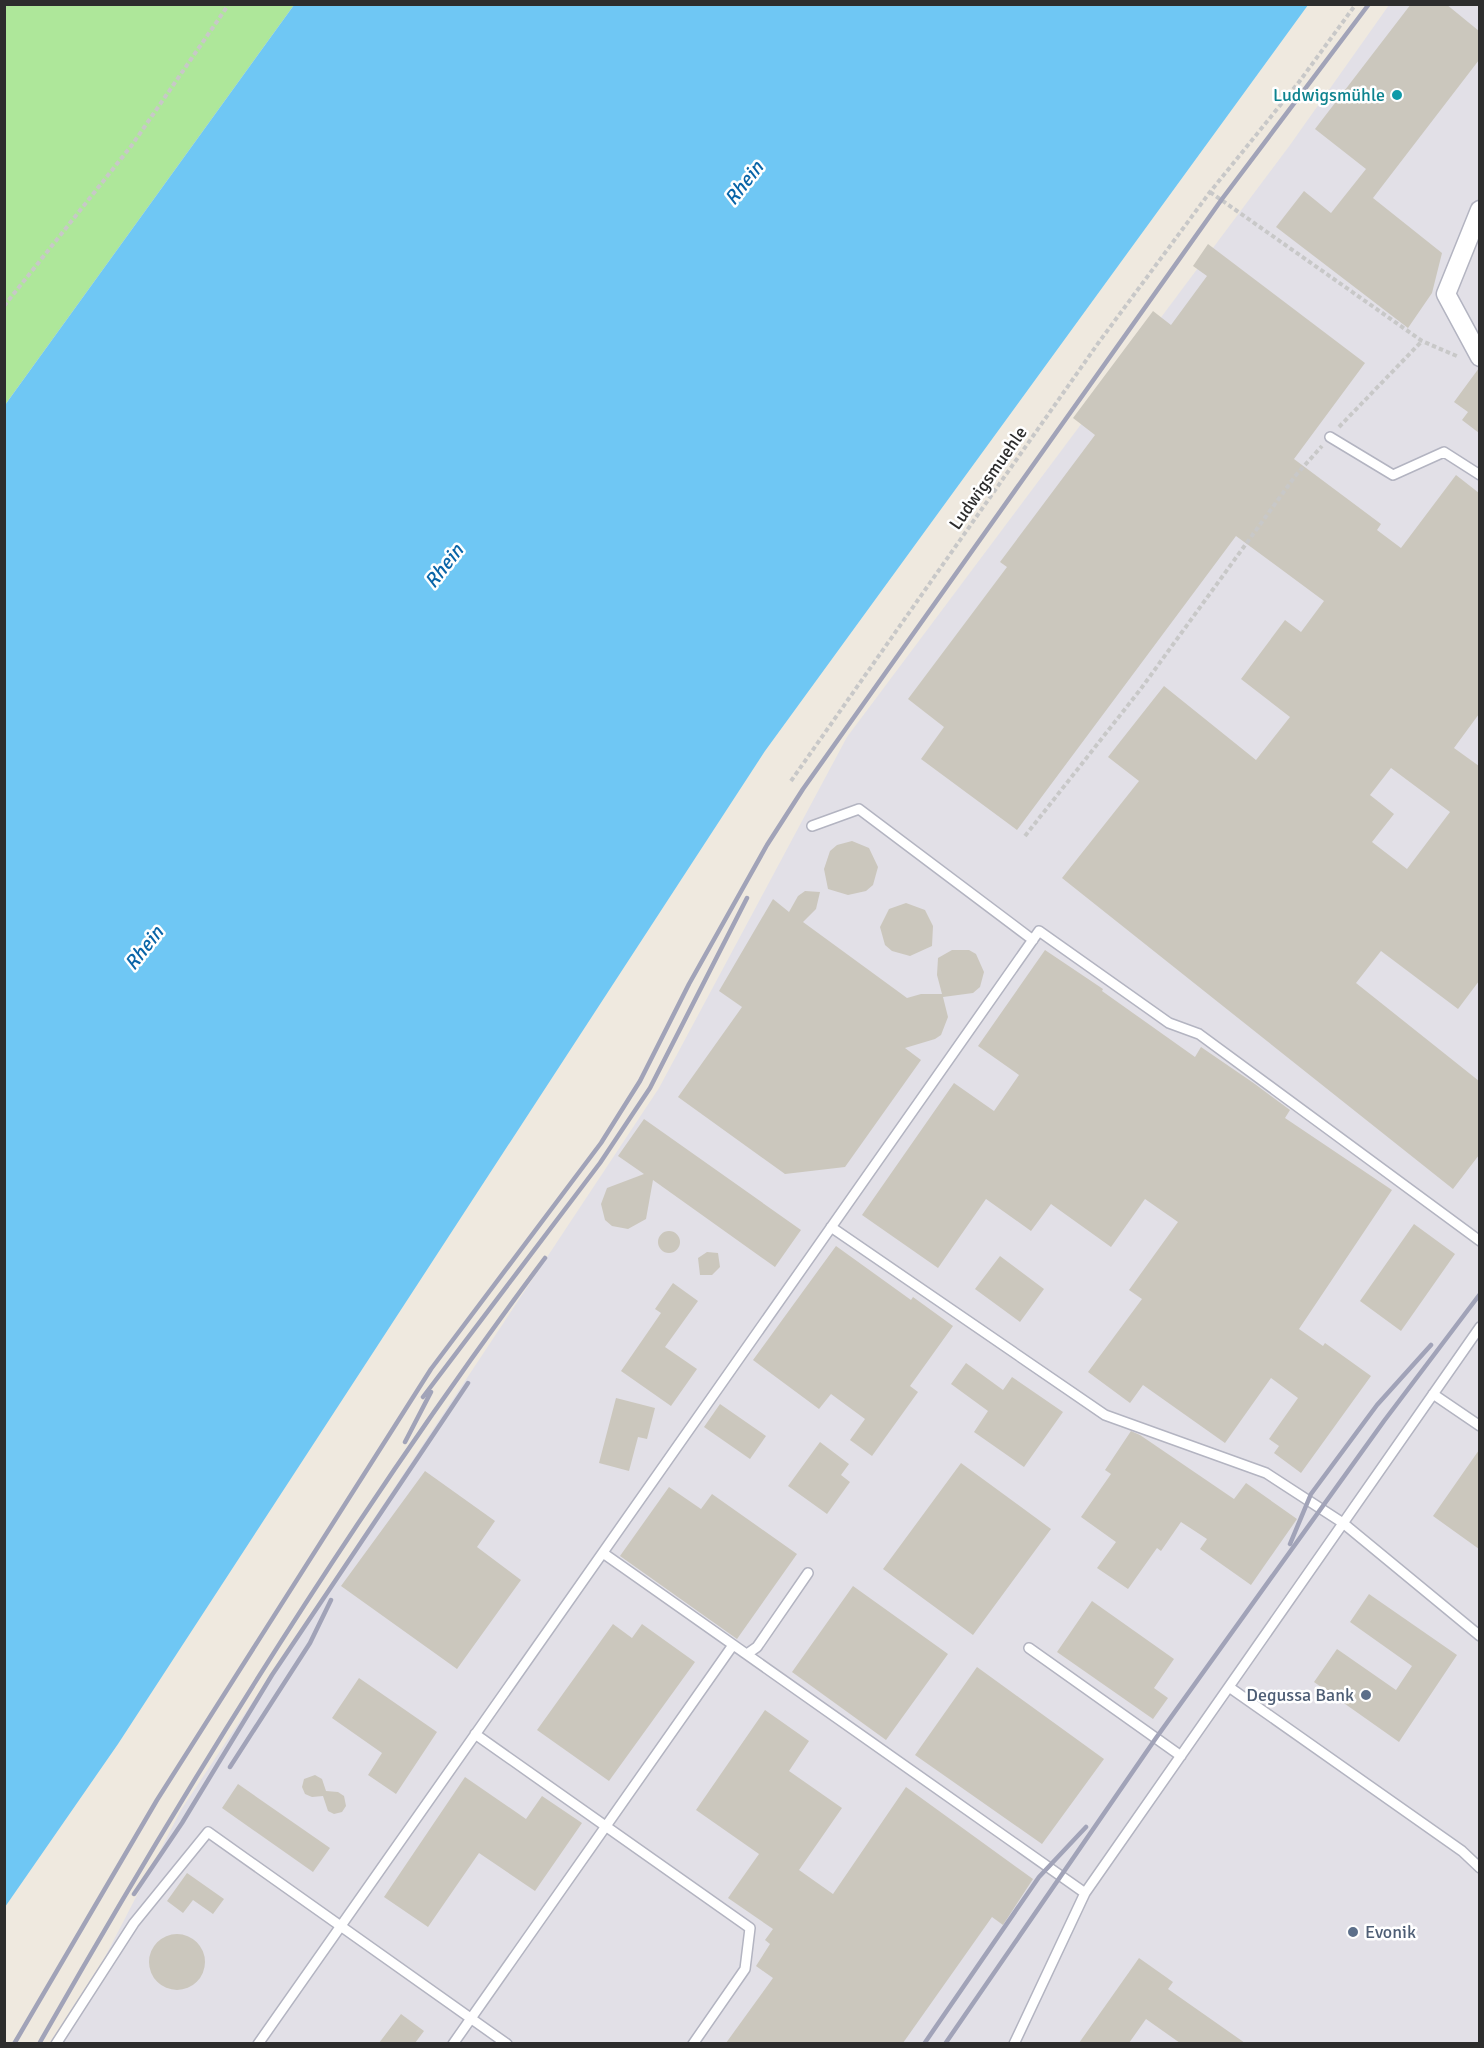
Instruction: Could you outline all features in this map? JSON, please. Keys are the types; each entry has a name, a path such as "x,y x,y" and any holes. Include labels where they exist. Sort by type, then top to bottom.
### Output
{"street":[{"path":"1479,210 1446,294 1479,357"}],"lane":[{"path":"1330,437 1393,475 1444,452 1479,475"},
{"path":"812,826 859,809 1033,940"},
{"path":"258,2043 1039,931 1168,1023 1199,1034 1479,1241"},
{"path":"831,1227 1105,1415 1266,1473 1343,1523 1479,1636"},
{"path":"1014,2043 1085,1893 1479,1327"},
{"path":"1433,1394 1479,1426"},
{"path":"603,1553 1085,1893"},
{"path":"747,1654 757,1647 808,1574"},
{"path":"453,2043 733,1645"},
{"path":"1029,1648 1181,1756"},
{"path":"1229,1687 1462,1851 1479,1868"},
{"path":"475,1734 750,1928 745,1969 693,2043"},
{"path":"56,2043 134,1923 207,1832 507,2043"}],"path":[{"path":"4,306 132,145 229,4"},
{"name":"Ludwigsmuehle","path":"791,781 1099,342 1210,192 1299,82 1356,4"},
{"path":"1210,192 1422,341 1461,357"},
{"path":"1025,836 1140,690 1296,475 1422,341"}],"shaded area":[{"path":"1389,5 1479,5 1479,2043 60,2044 181,1810 659,1088 847,737 1290,145"}],"green space":[{"path":"4,5 294,5 5,405"}],"water":[{"name":"Rhein","path":"294,5 1308,5 765,751 118,1744 5,1907 5,405"}],"building":[{"path":"1411,4 1446,4 1479,31 1479,60 1373,198 1442,253 1432,293 1408,328 1276,227 1304,191 1331,213 1366,169 1315,129"},
{"path":"1208,244 1365,363 1294,459 1381,524 1377,530 1401,548 1456,475 1479,493 1479,714 1454,748 1479,766 1479,981 1458,1009 1381,951 1356,983 1479,1081 1479,1155 1453,1189 1062,878 1139,781 1108,757 1164,686 1256,760 1290,717 1241,679 1285,620 1301,632 1324,601 1236,536 1017,830 921,759 944,727 908,699 1007,567 1000,562 1095,435 1073,418 1153,311 1171,325 1207,276 1193,266","holes":["1391,768 1450,812 1407,869 1372,842 1394,814 1370,795"]},
{"path":"1479,368 1479,433 1462,420 1468,412 1454,402"},
{"path":"852,841 869,848 878,867 873,885 866,891 848,895 828,889 824,869 830,851 837,845"},
{"path":"805,891 820,892 816,909 803,922 907,998 921,994 942,994 937,975 938,958 952,950 969,950 976,954 984,972 980,987 973,993 943,997 948,1017 941,1035 905,1048 921,1060 845,1167 785,1174 678,1097 742,1007 719,991 773,899 789,912 798,896"},
{"path":"906,903 925,910 933,926 932,946 910,956 892,951 885,945 880,927 889,909"},
{"path":"1045,950 1103,989 1102,991 1195,1057 1201,1047 1255,1084 1290,1110 1285,1118 1392,1190 1299,1329 1323,1346 1325,1343 1371,1376 1301,1473 1274,1453 1279,1446 1269,1439 1298,1398 1271,1378 1225,1443 1143,1385 1130,1403 1088,1372 1142,1299 1129,1290 1178,1222 1145,1199 1111,1247 1051,1204 1031,1231 986,1199 938,1268 862,1215 954,1083 994,1111 1019,1075 978,1046"},
{"path":"644,1119 801,1230 775,1267 653,1180 646,1219 628,1229 612,1226 605,1220 601,1204 607,1188 644,1174 618,1156"},
{"path":"1414,1224 1455,1254 1401,1331 1360,1301"},
{"path":"665,1231 673,1231 680,1238 680,1246 673,1253 665,1253 658,1246 658,1238"},
{"path":"836,1246 911,1300 913,1297 953,1326 910,1386 918,1392 872,1456 850,1440 865,1419 831,1394 819,1409 753,1360"},
{"path":"707,1252 718,1253 720,1267 712,1275 700,1275 698,1258"},
{"path":"1000,1256 1044,1289 1020,1322 975,1289"},
{"path":"673,1283 698,1301 665,1347 697,1369 671,1406 621,1371 661,1313 655,1309"},
{"path":"966,1363 1003,1390 1012,1377 1063,1412 1024,1467 974,1432 988,1411 951,1384"},
{"path":"616,1398 655,1408 647,1439 638,1437 629,1471 599,1463"},
{"path":"720,1404 766,1436 750,1459 704,1427"},
{"path":"1131,1431 1234,1499 1246,1483 1297,1519 1251,1585 1200,1549 1207,1539 1181,1522 1161,1551 1157,1548 1128,1589 1097,1568 1116,1542 1081,1517 1111,1474 1105,1470"},
{"path":"820,1442 849,1464 841,1475 850,1482 827,1514 788,1486"},
{"path":"1479,1450 1479,1549 1433,1516"},
{"path":"961,1463 1051,1529 973,1635 883,1569"},
{"path":"425,1471 495,1521 477,1547 521,1580 457,1669 341,1586"},
{"path":"669,1487 701,1509 712,1494 797,1554 737,1639 620,1556"},
{"path":"853,1586 948,1654 886,1740 792,1672"},
{"path":"1369,1594 1457,1655 1399,1742 1314,1682 1337,1649 1396,1690 1412,1666 1350,1622"},
{"path":"1092,1601 1174,1659 1154,1688 1168,1698 1153,1719 1057,1652"},
{"path":"613,1624 632,1638 642,1624 695,1662 609,1781 537,1730"},
{"path":"977,1667 1104,1759 1042,1844 915,1755"},
{"path":"359,1678 437,1732 396,1794 368,1775 382,1753 332,1718"},
{"path":"765,1710 809,1741 789,1771 842,1808 799,1870 833,1894 906,1787 1033,1879 1003,1925 992,1917 903,2043 726,2043 773,1978 756,1966 770,1944 765,1940 773,1929 728,1898 759,1854 696,1810"},
{"path":"315,1775 322,1779 326,1791 338,1792 344,1796 346,1806 342,1812 334,1814 328,1811 323,1796 312,1797 305,1794 302,1787 304,1779"},
{"path":"465,1777 526,1819 542,1796 582,1823 535,1891 479,1853 428,1927 384,1897"},
{"path":"238,1784 330,1848 313,1872 222,1808"},
{"path":"187,1873 224,1899 213,1914 193,1900 183,1913 167,1901"},
{"path":"177,1934 188,1936 197,1942 203,1951 205,1962 203,1973 197,1982 188,1988 177,1990 166,1988 157,1982 151,1973 149,1962 151,1951 157,1942 166,1936"},
{"path":"1139,1958 1173,1982 1168,1989 1245,2043 1180,2043 1146,2019 1129,2043 1079,2043"},
{"path":"401,2014 424,2031 415,2043 379,2043"}],"railway":[{"path":"14,2044 157,1800 431,1369 601,1143 640,1081 689,984 767,845 803,789 1222,199 1369,4"},
{"path":"423,1397 600,1163 650,1088 747,898"},
{"path":"39,2044 157,1842 280,1643 409,1448 545,1258"},
{"path":"945,2044 1156,1738 1384,1421 1480,1294"},
{"path":"1290,1544 1311,1494 1377,1405 1431,1345"},
{"path":"134,1894 182,1823 272,1675 468,1383"},
{"path":"405,1442 431,1392"},
{"path":"230,1767 310,1643 331,1600"},
{"path":"924,2044 1039,1877 1086,1827"}],"place":[{"name":"Ludwigsmühle","path":"1397,95"},
{"name":"Degussa Bank","path":"1366,1695"},
{"name":"Evonik","path":"1353,1932"}]}
